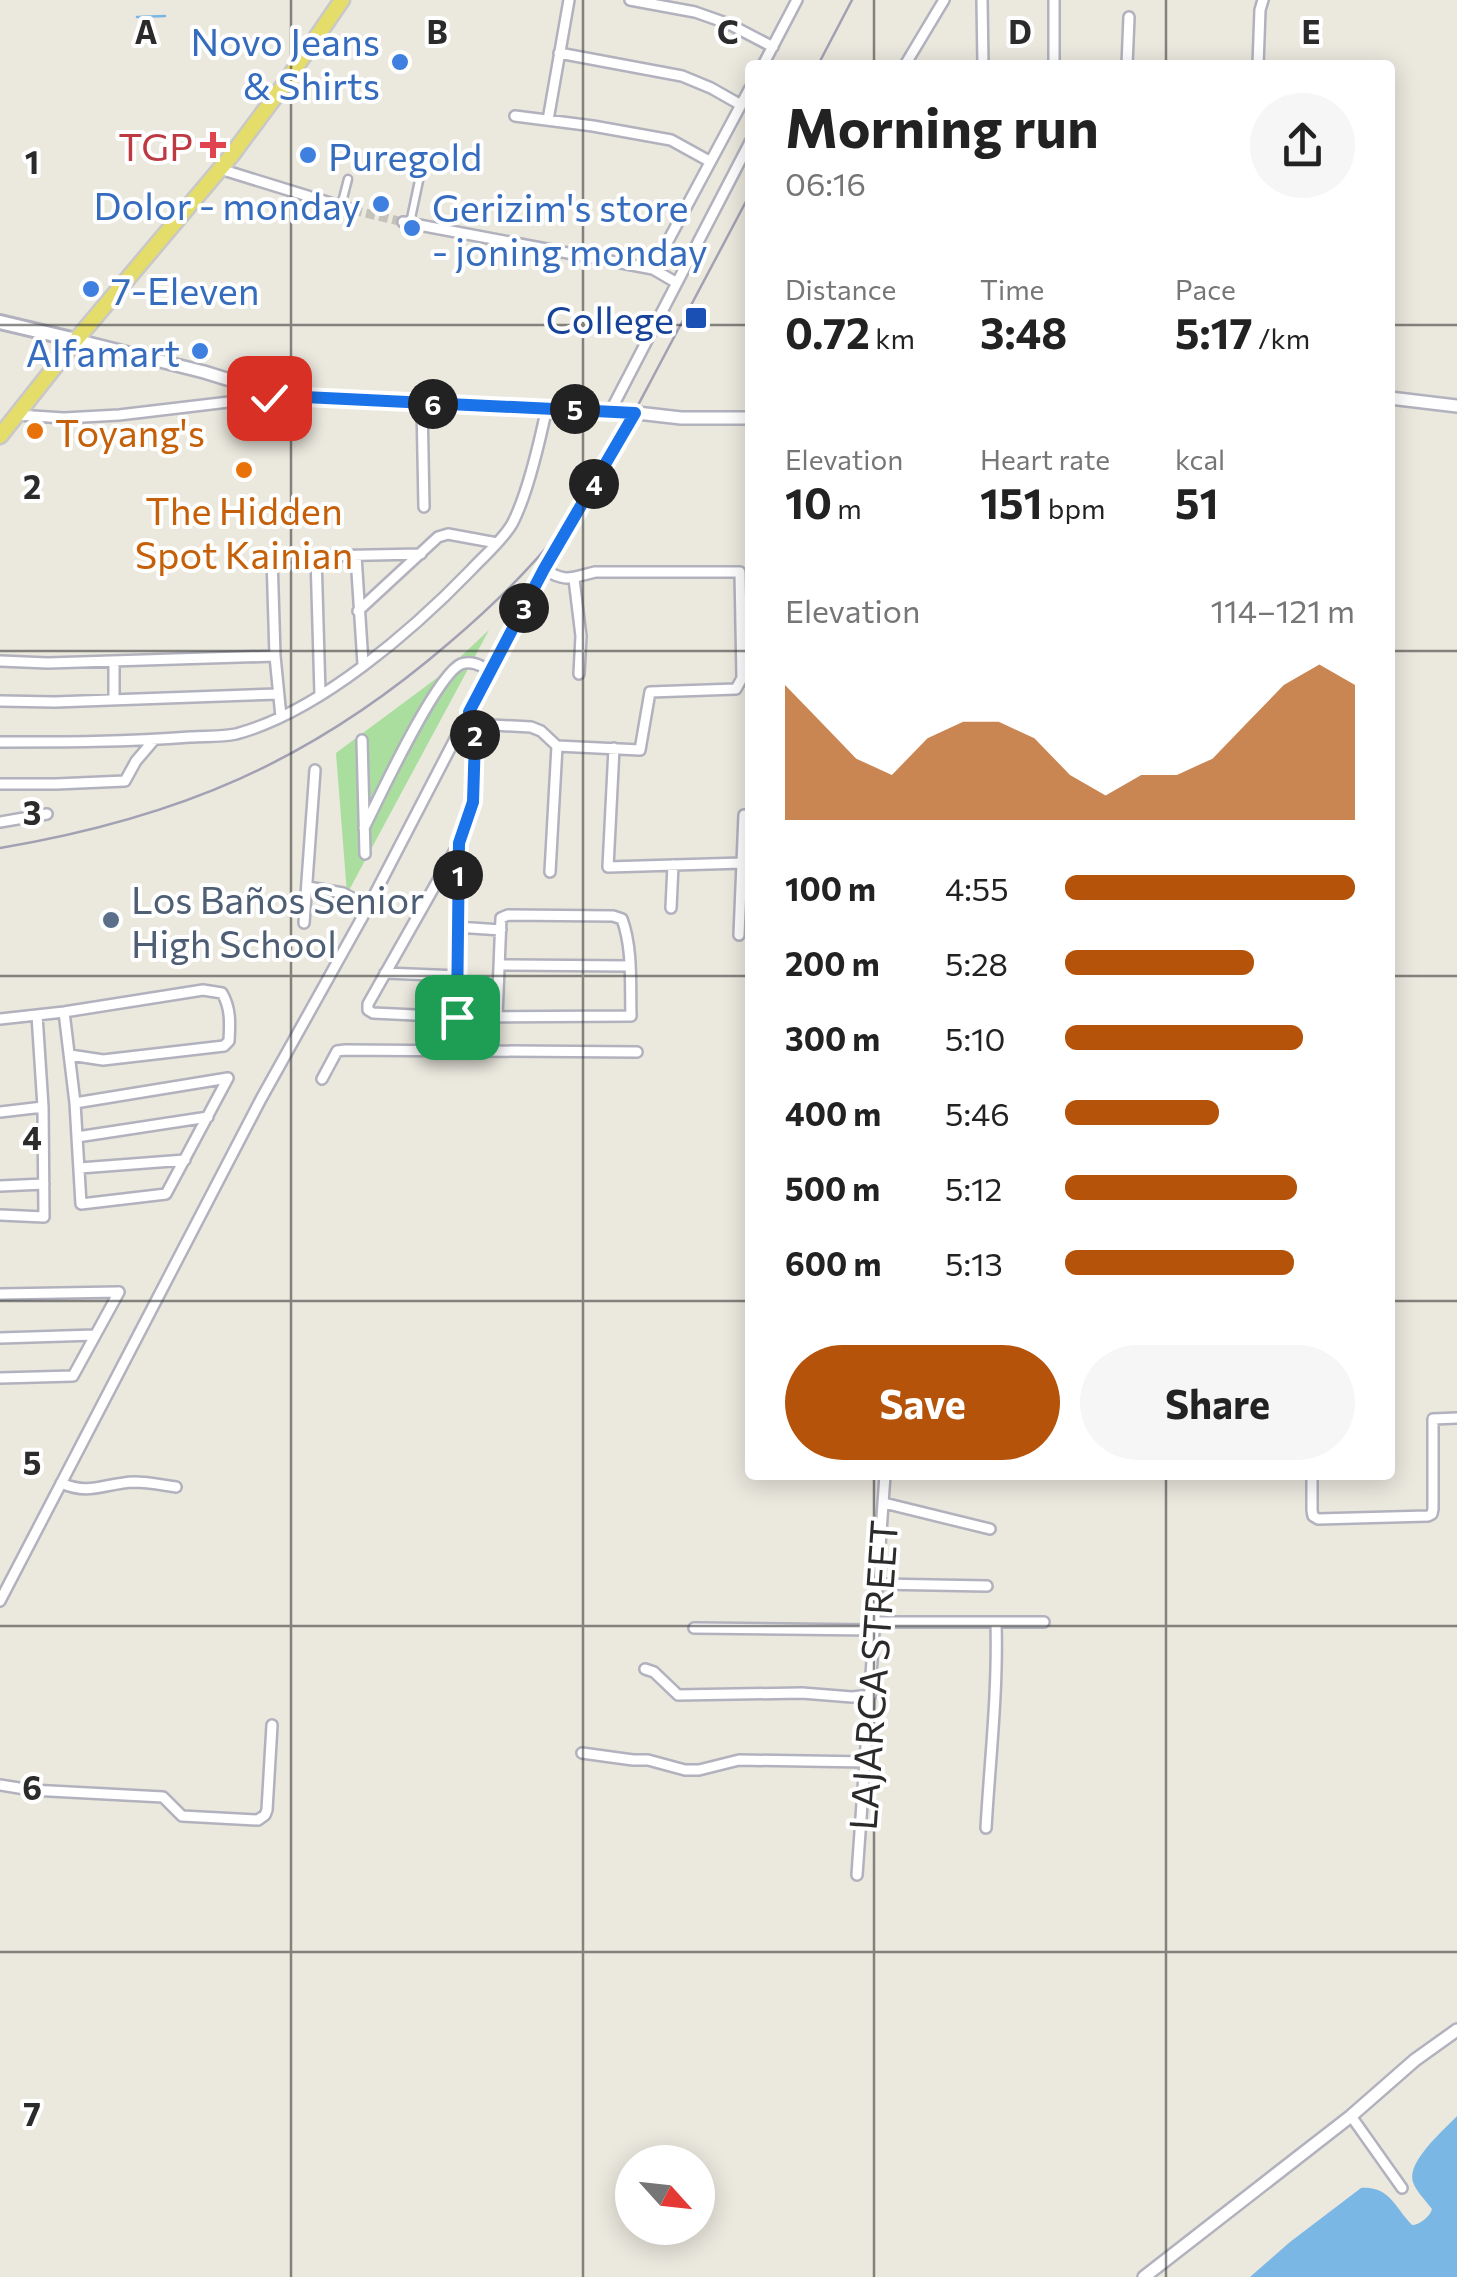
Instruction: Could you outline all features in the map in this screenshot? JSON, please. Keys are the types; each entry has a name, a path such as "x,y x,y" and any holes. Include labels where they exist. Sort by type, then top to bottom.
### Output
{"main road":[{"path":"1,433 220,170 342,0"},
{"path":"0,322 76,340"}],"street":[{"path":"548,120 569,0"},
{"path":"630,0 695,12 729,24 772,47"},
{"path":"766,60 798,0"},
{"path":"909,60 944,0"},
{"path":"982,0 983,60"},
{"path":"1054,0 1054,60"},
{"path":"1258,60 1263,0"},
{"path":"1127,60 1129,17"},
{"path":"559,53 682,76 741,105"},
{"path":"653,269 745,97"},
{"path":"516,116 670,140 710,162"},
{"path":"610,410 745,152"},
{"path":"424,157 406,222 653,269 677,283"},
{"path":"220,170 347,208 348,178"},
{"path":"76,340 282,396"},
{"path":"17,414 64,418 119,415 282,396 610,410 681,418 745,418"},
{"path":"1395,399 1457,406"},
{"path":"422,404 424,507"},
{"path":"0,742 233,735 281,717 320,694 416,621 497,543 514,520 547,408"},
{"path":"0,1601 260,1099 368,907 544,569 635,413"},
{"path":"358,611 438,536 448,534 497,543"},
{"path":"281,717 272,557 420,554"},
{"path":"316,556 320,694"},
{"path":"356,556 364,664"},
{"path":"473,724 532,727 557,746 640,750 650,692 736,689 742,678 740,572 595,572 574,579 560,578 544,569"},
{"path":"574,579 582,636 579,674"},
{"path":"0,661 275,656"},
{"path":"114,661 114,698"},
{"path":"364,828 435,690 464,662 490,671"},
{"path":"0,701 278,694"},
{"path":"469,712 475,737 473,802 459,843 368,1010 457,1017 497,1017 630,1016 629,966 622,920 613,916 508,915 502,918 497,1017"},
{"path":"0,784 125,781 136,760 154,740"},
{"path":"362,740 365,854"},
{"path":"550,872 557,746"},
{"path":"614,748 608,867 742,864"},
{"path":"304,924 315,770"},
{"path":"0,822 47,814"},
{"path":"739,936 744,814"},
{"path":"455,1050 459,843"},
{"path":"671,908 673,865"},
{"path":"308,887 343,893 368,907"},
{"path":"457,927 501,930"},
{"path":"500,965 629,966"},
{"path":"385,973 459,976"},
{"path":"0,1019 203,990 222,993 227,1002 229,1042 224,1046 103,1060 70,1055"},
{"path":"64,1012 81,1204 166,1194 228,1078 75,1103"},
{"path":"0,1216 44,1217 37,1015"},
{"path":"322,1079 338,1051 637,1052"},
{"path":"0,1112 42,1107"},
{"path":"77,1137 208,1117"},
{"path":"80,1168 185,1160"},
{"path":"0,1186 44,1184"},
{"path":"0,1294 119,1292 73,1376 0,1378"},
{"path":"0,1338 95,1335"},
{"path":"1312,1480 1312,1510 1318,1519 1428,1516 1434,1508 1432,1419 1457,1418"},
{"name":"LAJARCA STREET","path":"857,1875 885,1480"},
{"path":"61,1483 80,1490 130,1482 176,1487"},
{"path":"884,1503 990,1528"},
{"path":"878,1584 988,1586"},
{"path":"694,1628 1044,1622"},
{"path":"986,1828 996,1716 996,1624"},
{"path":"646,1669 678,1695 872,1694"},
{"path":"0,1785 163,1796 182,1816 258,1820 267,1810 272,1725"},
{"path":"582,1754 648,1760 685,1770 739,1760 866,1762"},
{"path":"1144,2277 1351,2116 1414,2060 1457,2030"},
{"path":"1351,2116 1402,2188"}],"green space":[{"path":"489,630 347,894 336,753 441,675"}],"water":[{"path":"1457,2116 1457,2277 1250,2277 1361,2188 1385,2194 1412,2225 1424,2220 1432,2209 1414,2185 1412,2174 1428,2146"}],"waterway":[{"path":"137,17 165,16"}],"tunnel":[{"path":"353,210 403,222"}],"railway":[{"path":"821,60 852,0"},
{"path":"0,848 126,820 240,779 346,721 464,630 534,561 587,494 745,203"}],"place":[{"name":"Novo Jeans & Shirts","path":"400,62"},
{"name":"TGP","path":"213,145"},
{"name":"Puregold","path":"308,155"},
{"name":"Dolor - monday","path":"381,204"},
{"name":"Gerizim's store - joning monday","path":"412,228"},
{"name":"7-Eleven","path":"91,289"},
{"name":"College","path":"696,318"},
{"name":"Alfamart","path":"200,351"},
{"name":"Toyang's","path":"35,431"},
{"name":"The Hidden Spot Kainian","path":"244,470"},
{"name":"Los Baños Senior High School","path":"111,920"}],"route":[{"path":"269,398 635,413 544,569 469,712 475,737 473,802 459,843 457,1017"}]}
